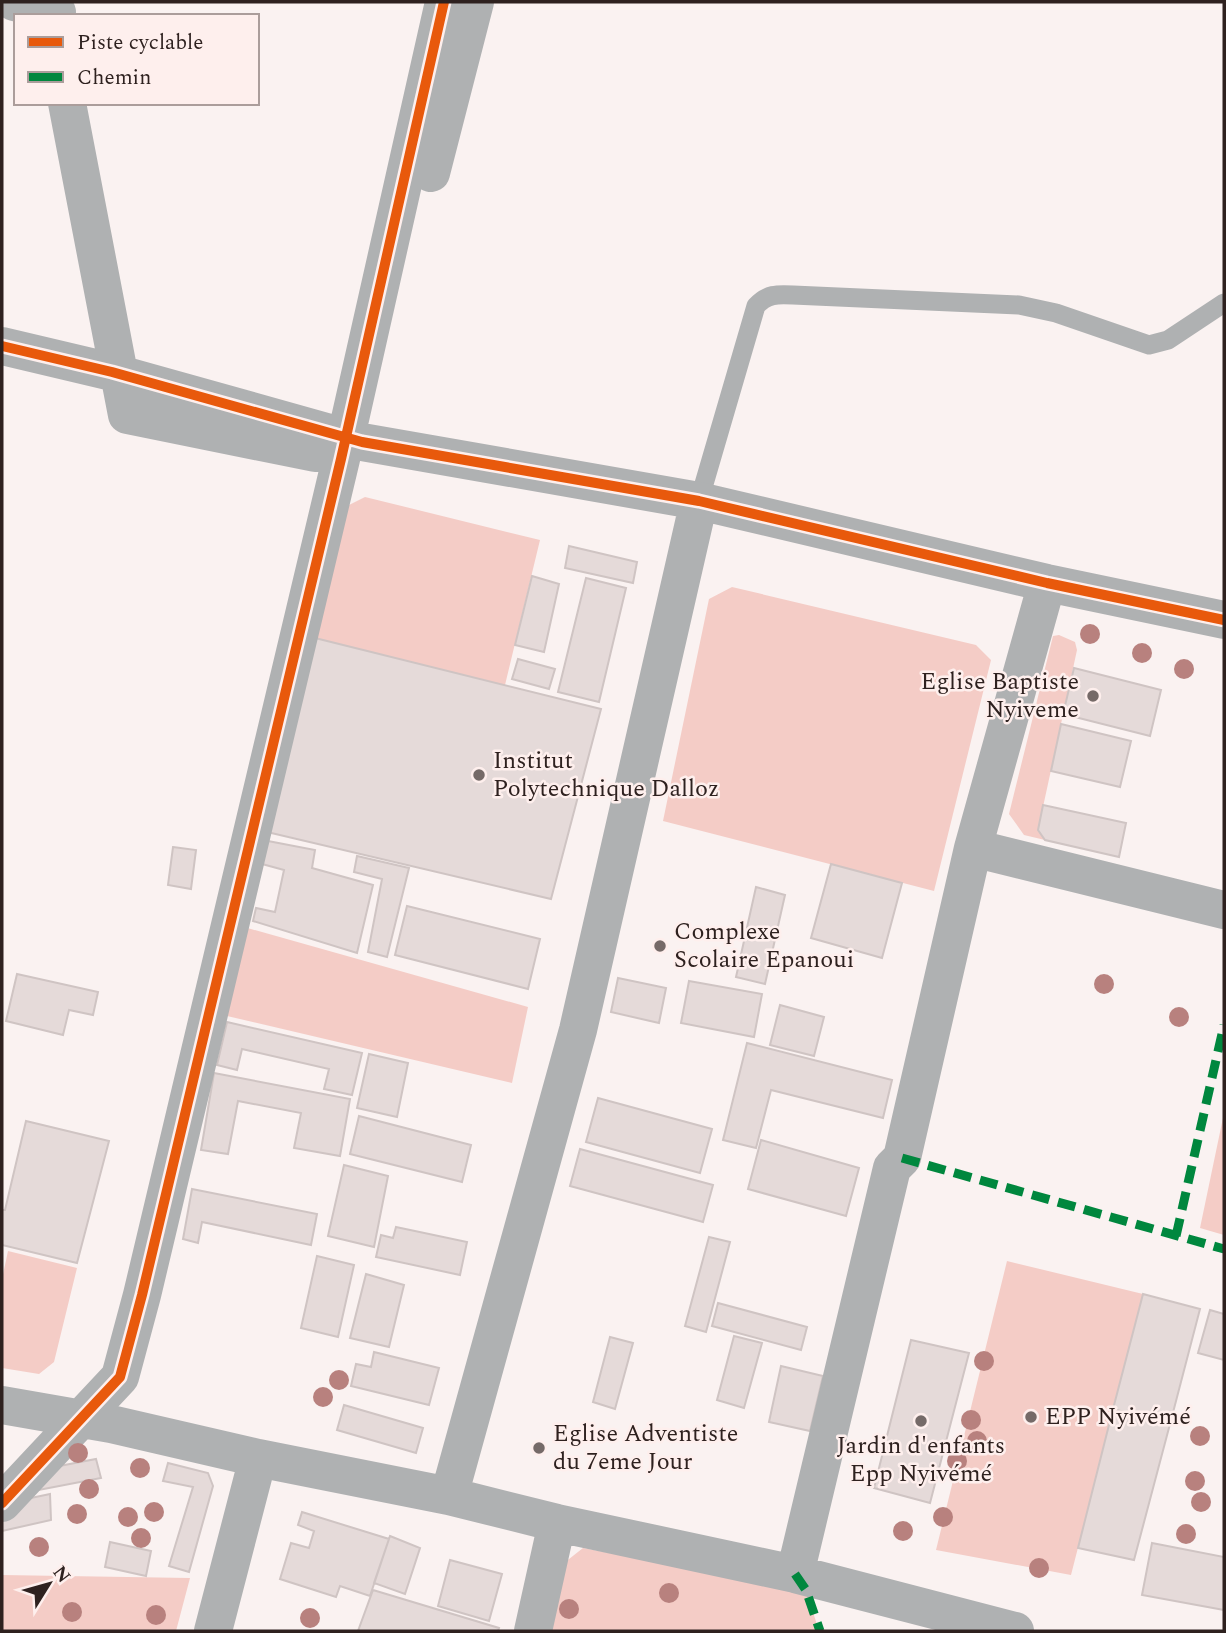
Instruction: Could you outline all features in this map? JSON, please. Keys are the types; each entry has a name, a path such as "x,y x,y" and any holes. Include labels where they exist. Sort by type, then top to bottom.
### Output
{"street":[{"path":"14,2 54,9"},
{"path":"111,1424 351,451 444,2"},
{"path":"2,1503 120,1377 351,451 475,2"},
{"path":"69,105 127,415 351,451 699,501 1047,583 1224,620"},
{"path":"69,105 112,372"},
{"path":"2,346 112,372 351,451"},
{"path":"449,1496 578,1030 699,501"},
{"path":"795,1574 892,1168 902,1158 973,848 1047,583"},
{"path":"973,848 1224,910"},
{"path":"2,1405 111,1424 258,1458 449,1496 557,1523 795,1574 1015,1631"},
{"path":"213,1631 258,1458"},
{"path":"533,1631 557,1523"}],"lane":[{"path":"699,501 756,306 764,298 793,295 1020,305 1056,313 1149,345 1168,340 1224,303"}],"shaded area":[{"path":"365,497 540,540 505,685 314,638 349,505"},
{"path":"732,587 976,645 991,660 934,891 663,821 709,599"},
{"path":"1059,635 1075,642 1077,650 1038,830 1045,840 1024,835 1009,814 1053,636"},
{"path":"244,927 528,1007 512,1083 227,1016"},
{"path":"1224,1113 1224,1235 1200,1228"},
{"path":"8,1251 77,1268 54,1362 39,1374 2,1368 2,1279"},
{"path":"1007,1261 1143,1294 1071,1575 936,1550"},
{"path":"583,1548 806,1590 819,1631 550,1631 564,1563"},
{"path":"2,1575 190,1578 176,1631 2,1631"}],"building":[{"path":"569,546 637,562 633,583 565,568"},
{"path":"532,576 559,584 544,652 515,645"},
{"path":"586,578 626,588 599,702 558,692"},
{"path":"315,638 601,709 551,899 267,832"},
{"path":"518,659 555,669 549,689 512,679"},
{"path":"1074,668 1161,690 1150,736 1063,714"},
{"path":"1061,724 1131,741 1120,787 1051,771"},
{"path":"1043,805 1126,823 1119,857 1045,840 1038,830"},
{"path":"268,841 315,850 312,868 373,885 357,953 253,921 256,908 275,912 284,870 262,864"},
{"path":"173,847 196,850 191,889 168,885"},
{"path":"357,856 409,868 387,957 368,952 382,879 354,872"},
{"path":"831,864 902,883 882,958 811,938"},
{"path":"756,887 785,895 765,984 736,977"},
{"path":"407,906 540,939 528,989 395,955"},
{"path":"17,974 98,992 93,1015 69,1010 63,1035 6,1021"},
{"path":"618,978 666,988 659,1023 611,1012"},
{"path":"689,981 762,994 754,1037 681,1023"},
{"path":"780,1005 824,1017 814,1056 770,1045"},
{"path":"227,1022 362,1053 352,1095 324,1089 329,1069 242,1049 237,1070 217,1065"},
{"path":"747,1043 892,1080 883,1118 771,1090 756,1148 723,1140"},
{"path":"369,1054 408,1063 397,1117 357,1108"},
{"path":"214,1073 350,1099 340,1156 294,1148 301,1113 238,1101 228,1154 201,1150"},
{"path":"598,1098 712,1129 700,1173 586,1142"},
{"path":"359,1116 471,1145 462,1182 350,1154"},
{"path":"26,1121 109,1141 77,1263 2,1245 2,1210 5,1210"},
{"path":"761,1140 859,1168 846,1216 748,1189"},
{"path":"580,1149 713,1185 703,1222 570,1186"},
{"path":"344,1165 388,1176 374,1247 328,1236"},
{"path":"192,1189 317,1214 311,1245 202,1222 198,1243 183,1239"},
{"path":"396,1227 467,1242 460,1275 376,1257 381,1235 393,1238"},
{"path":"709,1237 730,1242 706,1332 685,1326"},
{"path":"317,1256 354,1265 338,1337 301,1328"},
{"path":"366,1274 404,1285 389,1347 350,1338"},
{"path":"1143,1294 1200,1309 1170,1424 1113,1409"},
{"path":"718,1303 807,1327 801,1350 712,1326"},
{"path":"1210,1310 1224,1314 1224,1360 1198,1353"},
{"path":"734,1336 762,1343 744,1408 717,1400"},
{"path":"610,1337 633,1343 615,1409 593,1402"},
{"name":"Jardin d'enfants Epp Nyivémé","path":"911,1340 969,1353 930,1503 874,1488"},
{"path":"374,1352 439,1368 429,1405 351,1386 356,1364 371,1367"},
{"path":"781,1366 823,1376 810,1431 769,1422"},
{"path":"344,1405 423,1428 416,1453 337,1430"},
{"path":"1113,1409 1170,1424 1134,1560 1078,1548"},
{"path":"96,1459 101,1478 2,1497 2,1477"},
{"path":"168,1463 208,1473 213,1486 189,1572 169,1566 193,1487 163,1481"},
{"path":"50,1494 51,1520 2,1531 2,1504"},
{"path":"302,1512 389,1539 370,1596 340,1586 336,1597 280,1579 291,1543 309,1548 314,1531 298,1525"},
{"path":"390,1536 420,1548 405,1594 374,1583"},
{"path":"110,1542 151,1551 146,1576 105,1567"},
{"path":"1152,1543 1224,1557 1224,1610 1142,1595"},
{"path":"450,1560 502,1574 489,1621 438,1606"},
{"path":"373,1590 499,1628 498,1631 358,1631"}],"marked path":[{"path":"1176,1236 1224,1025"},
{"path":"902,1158 1224,1249"},
{"path":"795,1574 806,1590 820,1631"}],"cycle path":[{"path":"2,1503 120,1377 142,1295 341,459 444,2"},
{"path":"2,346 112,372 362,442 699,501 1047,583 1224,620"}],"place":[{"name":"Eglise Baptiste Nyiveme","path":"1093,696"},
{"name":"Institut Polytechnique Dalloz","path":"479,775"},
{"name":"Complexe Scolaire Epanoui","path":"660,946"},
{"name":"EPP Nyivémé","path":"1031,1417"},
{"name":"Jardin d'enfants Epp Nyivémé","path":"921,1421"},
{"name":"Eglise Adventiste du 7eme Jour","path":"539,1448"}]}
